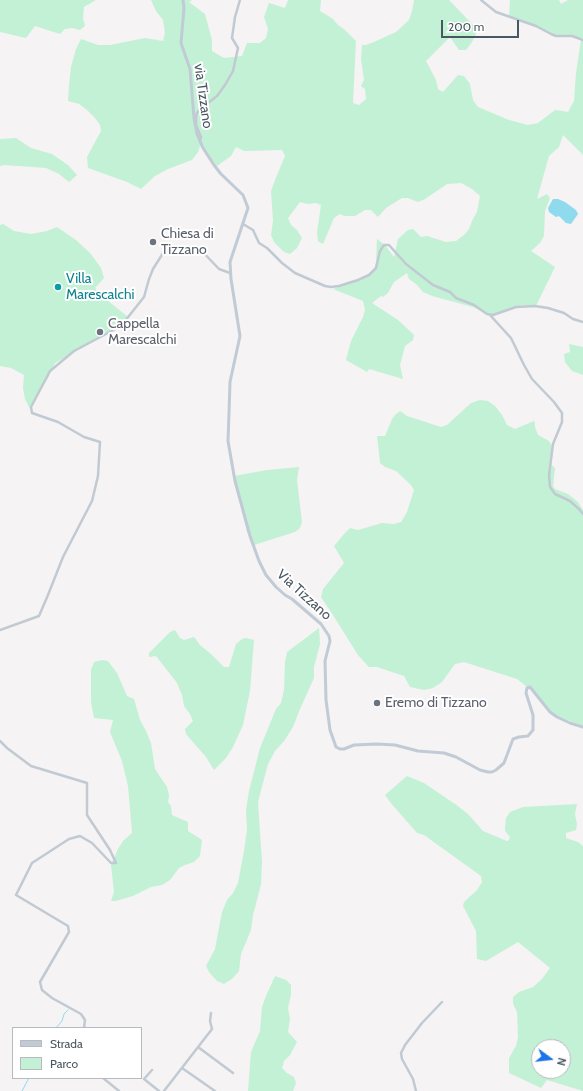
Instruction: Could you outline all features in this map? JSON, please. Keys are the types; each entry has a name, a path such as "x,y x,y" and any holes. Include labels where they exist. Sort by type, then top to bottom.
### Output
{"street":[{"name":"via Tizzano","path":"183,0 182,43 190,69 195,126 200,140"},
{"path":"200,140 201,137 196,124 196,117 200,110 217,96 233,71 238,48 232,38 235,17 240,0"},
{"path":"481,0 496,12 536,26 556,36 572,36 583,40"},
{"name":"Via Tizzano","path":"200,140 203,148 221,174 243,195 248,208 230,262 230,273 240,336 230,382 228,441 238,493 250,536 266,575 276,587 321,624 329,636 330,641 325,661 326,700 330,730 336,747 340,750 354,745 395,745 418,751 444,753 456,757 480,770 492,772 504,763 513,739 528,736 533,730 533,715 526,693 527,688 530,688 550,712 557,717 583,727"},
{"path":"243,224 252,230 259,243 267,248 295,273 325,286 331,287 358,280 369,275 376,268 380,251 384,245 389,245 406,264 433,284 450,292 456,298 474,305 490,315 511,338 532,379 554,402 562,413 562,422 553,444 549,475 550,487 554,494 570,501 583,514"},
{"path":"0,630 39,616 63,557 92,501 98,476 100,442 84,437 58,422 32,413 31,408 50,371 74,351 121,326 144,297 151,274 165,250 175,247 198,247 219,269 230,273"},
{"path":"490,315 516,307 535,306 564,313 573,319 583,322"},
{"path":"0,741 31,766 87,783 87,815 110,850 116,863 111,864 92,843 80,836 69,839 32,863 16,895 68,926 69,932 40,982 42,990 52,998 81,1014 85,1020 84,1027"},
{"path":"416,1091 413,1080 402,1059 401,1053 422,1024 442,1002"},
{"path":"167,1090 212,1029 210,1021 211,1013"},
{"path":"198,1047 233,1072"},
{"path":"182,1068 215,1091"},
{"path":"152,1070 144,1078 159,1091"},
{"path":"104,1079 119,1091"}],"green space":[{"path":"0,0 96,0 84,7 83,18 85,26 80,30 72,28 65,29 60,34 35,26 26,38 0,32"},
{"path":"151,0 192,0 189,2 205,14 212,40 212,51 224,58 242,56 247,43 260,43 266,38 268,29 264,17 269,3 285,8 288,0 321,0 320,11 333,19 356,41 353,103 359,105 366,99 365,89 361,86 364,80 361,59 362,45 374,42 396,32 409,20 414,0 449,0 474,26 476,34 466,50 459,50 450,37 426,61 436,80 438,89 443,92 458,75 464,76 470,84 473,100 478,107 509,120 528,125 538,123 555,110 568,112 574,101 576,73 581,40 577,37 556,36 536,26 509,17 510,0 559,0 561,4 568,0 583,0 583,38 581,39 583,40 583,155 563,135 559,147 549,156 537,199 547,194 550,198 545,211 544,236 540,243 531,251 555,267 536,306 525,305 512,307 493,315 487,314 473,307 432,296 423,292 409,279 407,273 394,282 388,293 372,303 398,320 414,335 413,340 405,346 400,365 403,379 369,369 367,372 346,360 351,341 363,317 365,310 363,301 333,289 358,280 370,274 374,270 376,263 377,239 385,245 394,257 398,239 408,230 413,229 421,237 427,236 446,242 456,241 469,229 477,212 480,196 472,189 461,183 447,184 418,202 408,198 402,198 386,208 378,217 371,210 365,210 355,216 344,216 340,214 334,218 323,244 318,241 317,232 321,205 316,203 308,204 300,202 288,218 291,225 297,230 302,238 297,248 290,254 284,252 274,242 271,235 273,221 271,191 285,156 282,150 244,151 236,147 231,156 217,166 200,146 198,152 192,160 168,169 155,176 141,189 127,182 88,168 87,157 101,131 100,125 87,110 79,104 68,101 71,67 76,49 81,39 98,45 110,45 145,38 163,41 165,33 163,20 156,11"},
{"path":"16,138 31,148 52,154 68,165 77,175 69,182 59,174 46,168 0,166 0,139"},
{"path":"3,224 14,231 31,234 47,231 57,227 76,240 91,254 101,268 104,278 95,288 102,296 128,317 107,334 55,363 30,409 25,399 23,388 24,375 11,368 0,366 0,225"},
{"path":"569,344 583,347 583,375 572,371 565,362 564,354 570,352"},
{"path":"480,400 488,401 495,406 507,425 515,429 534,421 538,435 549,441 552,446 550,464 555,468 553,486 555,489 568,494 578,502 583,510 583,726 551,714 536,694 517,679 464,662 455,664 442,682 433,688 424,690 410,687 404,676 377,667 369,667 358,655 321,597 323,589 344,563 334,546 350,528 358,530 382,523 394,524 401,522 407,512 414,490 411,485 396,471 385,467 380,463 377,436 385,436 392,419 400,411 407,416 441,427 447,425 471,403"},
{"path":"299,467 297,480 302,522 300,528 295,532 254,545 247,532 234,476 267,470"},
{"path":"319,628 320,644 314,667 314,678 293,727 275,751 268,764 258,802 262,862 261,884 253,915 251,930 241,954 239,971 232,979 224,984 217,981 206,966 215,949 222,912 227,900 233,893 238,883 247,830 246,810 249,791 260,748 276,709 281,703 284,690 285,662 287,652"},
{"path":"175,630 180,638 184,640 194,637 200,645 224,667 229,667 236,644 242,639 246,638 254,640 250,691 243,725 226,758 214,770 206,757 186,734 185,729 193,721 184,706 182,695 177,683 156,656 149,657 149,653 170,632"},
{"path":"102,660 108,661 117,673 127,696 134,699 140,720 151,743 155,769 167,787 169,795 168,802 171,806 172,815 188,822 188,831 202,840 200,856 194,862 179,868 170,880 162,885 151,887 133,896 116,901 111,901 114,892 111,865 123,841 132,833 128,786 122,761 110,732 113,720 94,718 91,702 91,670 94,662"},
{"path":"407,776 424,783 455,804 468,814 483,831 507,841 510,837 505,831 506,818 510,812 523,807 577,804 575,814 577,824 576,830 566,833 566,838 578,842 583,846 583,1091 547,1080 541,1088 509,1073 509,1058 516,1046 518,1037 517,1012 513,1004 513,997 519,992 533,987 542,979 550,968 518,942 486,961 477,959 476,931 463,906 464,902 477,890 482,882 481,876 424,835 417,833 385,795"},
{"path":"275,976 286,980 291,985 291,995 288,1008 290,1019 288,1032 297,1042 290,1055 284,1061 282,1068 294,1077 296,1083 293,1091 248,1091 251,1052 260,1031 262,1007"}],"water":[{"path":"553,199 558,199 565,202 576,210 578,214 571,224 566,223 559,216 556,217 549,212 548,208"}],"waterway":[{"path":"57,1027 68,1010"},
{"path":"22,1091 28,1079"}],"place":[{"name":"Chiesa di Tizzano","path":"153,242"},
{"name":"Villa Marescalchi","path":"58,287"},
{"name":"Cappella Marescalchi","path":"100,332"},
{"name":"Eremo di Tizzano","path":"377,703"}]}
